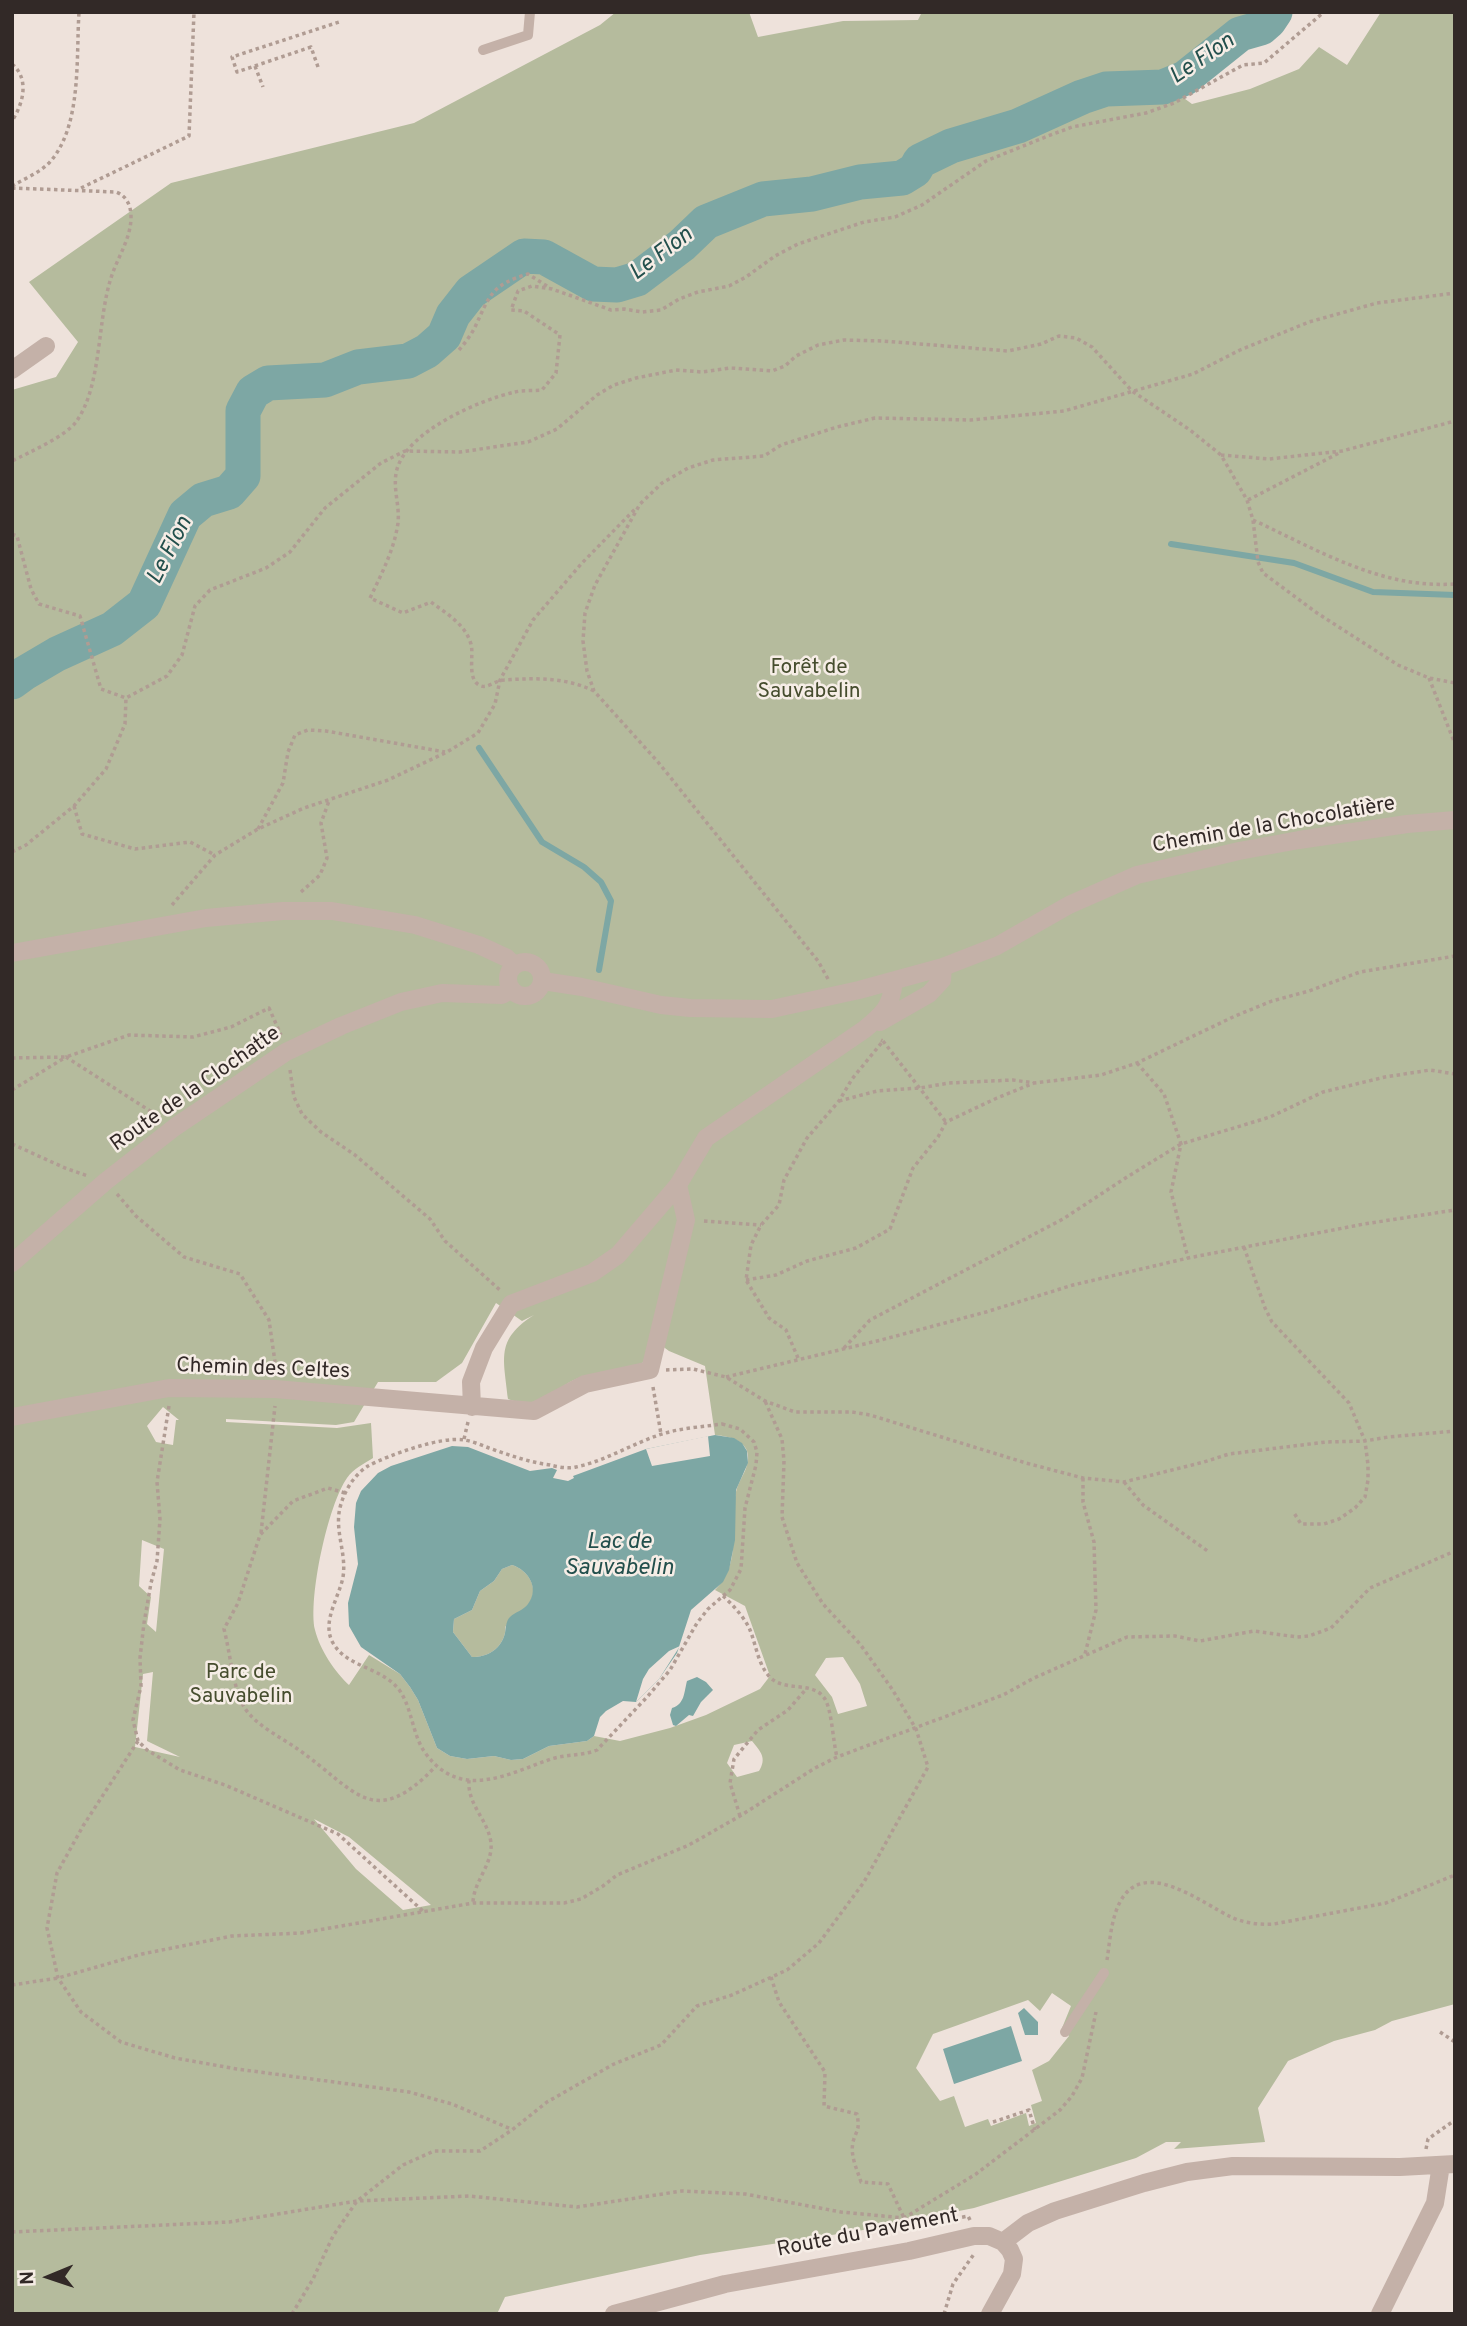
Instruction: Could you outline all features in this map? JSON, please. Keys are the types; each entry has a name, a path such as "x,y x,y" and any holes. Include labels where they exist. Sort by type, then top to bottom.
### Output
{"street":[{"path":"12,370 46,346"},
{"name":"Chemin de la Chocolatière","path":"543,981 661,1005 772,1009 943,967 997,946 1069,905 1137,874 1299,840 1407,824 1455,820"},
{"path":"12,953 206,918 283,911 332,911 415,925 479,945 508,958 514,965"},
{"path":"521,962 534,964 539,968 543,981 539,991 530,996 519,996 511,990 509,972 514,965 521,962"},
{"path":"860,1033 929,994 942,980 943,967"},
{"path":"472,1407 471,1382 484,1348 511,1304 592,1273 618,1255 678,1185 706,1138 860,1033 886,1012 894,981"},
{"name":"Route de la Clochatte","path":"12,1263 106,1181 175,1127 286,1052 401,1002 442,993 502,996 511,990"},
{"path":"650,1370 686,1220 678,1185"},
{"name":"Chemin des Celtes","path":"12,1417 169,1388 275,1389 534,1411 585,1384 650,1370"},
{"path":"990,2314 1014,2268 1010,2250 1003,2242 1028,2223 1055,2211 1187,2172 1233,2166 1448,2165 1435,2203 1380,2314"},
{"name":"Route du Pavement","path":"614,2314 725,2284 875,2258 974,2236 989,2236 1003,2242"}],"lane":[{"path":"483,50 528,35 530,12"},
{"path":"1065,2032 1104,1973"}],"path":[{"path":"12,187 48,163 64,140 74,106 79,12"},
{"path":"79,189 189,136 194,12"},
{"path":"12,534 17,536 31,589 39,604 80,616 101,689 126,698 167,676 182,655 195,606 210,590 266,568 290,552 325,508 381,463 405,451 434,427 472,407 519,391 542,390 556,373 559,335 524,311 511,310 518,291 532,286 552,289 611,310 661,310 698,292 729,286 798,244 864,222 895,216 922,205 986,161 1072,127 1146,113 1174,103 1243,65 1264,63 1324,12"},
{"path":"318,68 311,47 237,72 232,57 339,22"},
{"path":"12,64 20,70 24,87 21,106 12,121"},
{"path":"256,66 263,87"},
{"path":"12,187 79,189 123,194 130,207 131,220 128,236 110,278 90,394 75,424 38,449 12,461"},
{"path":"459,350 474,330 485,302 500,285 528,274 552,289"},
{"path":"164,914 215,855 258,829 304,808 388,780 447,752 478,733 495,704 500,680 533,620 582,563 640,503 662,483 688,468 713,460 764,456 781,445 875,418 971,420 1064,411 1193,374 1240,350 1310,322 1377,303 1455,293"},
{"path":"405,451 460,452 528,442 557,429 597,395 614,385 676,370 772,370 785,366 796,356 818,345 845,340 1008,352 1041,344 1059,336 1076,338 1092,347 1132,391 1221,454 1247,500 1253,520 1258,562 1263,573 1317,613 1398,665 1429,678 1455,683"},
{"path":"1221,454 1269,459 1342,451 1455,421"},
{"path":"405,451 397,470 395,494 398,519 393,549 370,598 403,613 431,602 464,628 471,645 472,678 478,685 487,687 500,680 558,680 576,682 594,691 657,762 818,961 834,995"},
{"path":"1247,500 1342,451"},
{"path":"594,691 587,671 583,641 585,613 595,585 640,503"},
{"path":"1253,520 1357,569 1398,581 1455,584"},
{"path":"1429,678 1455,744"},
{"path":"12,852 26,845 74,806 106,769 125,724 126,698"},
{"path":"258,829 283,783 288,752 295,735 308,730 326,731 447,752"},
{"path":"298,894 320,876 327,858 321,823 329,801"},
{"path":"74,806 82,834 135,849 190,842 215,855"},
{"path":"746,1280 776,1275 807,1261 856,1248 890,1229 913,1167 938,1137 946,1122 996,1098 1034,1083 1101,1075 1137,1063 1235,1016 1360,972 1455,956"},
{"path":"12,1090 66,1057 129,1035 193,1037 231,1027 269,1009 278,1024 294,1097 302,1114 430,1219 445,1241 501,1291 511,1304"},
{"path":"860,1033 883,1041 946,1122"},
{"path":"798,1358 786,1330 769,1318 746,1280 751,1245 761,1225 779,1205 784,1180 807,1138 839,1101 852,1079 883,1041"},
{"path":"12,1058 66,1057 175,1127"},
{"path":"1137,1063 1164,1094 1181,1144 1171,1192 1188,1258"},
{"path":"843,1349 870,1320 1063,1219 1181,1144 1270,1117 1323,1092 1385,1077 1430,1070 1455,1074"},
{"path":"839,1101 877,1091 962,1082 1013,1080 1034,1083"},
{"path":"12,1144 65,1168 106,1181 135,1216 184,1257 240,1274 269,1320 275,1363"},
{"path":"726,1377 986,1312 1073,1284 1244,1247 1455,1210"},
{"path":"686,1220 761,1225"},
{"path":"1244,1247 1272,1322 1349,1404 1364,1441 1368,1480 1365,1497 1355,1508 1339,1519 1316,1525 1301,1524 1294,1513"},
{"path":"661,1434 650,1370 694,1370 726,1377 765,1401 795,1412 852,1412 891,1420 992,1454 1083,1478 1124,1482 1229,1454 1326,1442 1364,1441 1455,1431"},
{"path":"292,2314 313,2279 333,2236 357,2200 403,2165 434,2151 480,2151 547,2102 614,2064 661,2045 698,2006 732,1995 787,1970 819,1943 864,1882 928,1767 916,1729 892,1689 860,1644 823,1604 797,1563 782,1517 782,1439 765,1401"},
{"path":"169,1404 157,1482 160,1519 158,1561 150,1583 140,1658 141,1686 133,1720 138,1741 147,1750 180,1770 225,1785 338,1835 425,1913"},
{"path":"275,1406 260,1535 238,1603 224,1629 243,1706 340,1783 356,1794 372,1800 385,1801 406,1794 437,1766"},
{"path":"730,1425 740,1429 754,1442 757,1452 756,1465 745,1508 743,1559 738,1577 697,1623 670,1670 597,1749 587,1754 551,1759 506,1777 469,1780 446,1772 437,1766 420,1745 400,1691 384,1676 345,1656 331,1639 330,1617 344,1566 338,1520 345,1493 368,1466 429,1443 464,1440 528,1462 575,1468 661,1434 730,1425"},
{"path":"1083,1478 1083,1502 1094,1542 1096,1610 1085,1654"},
{"path":"1124,1482 1143,1505 1209,1552"},
{"path":"260,1535 293,1501 328,1488 345,1493"},
{"path":"12,1985 58,1978 142,1954 232,1936 301,1933 473,1903 564,1903 581,1899 617,1875 689,1845 815,1768 1003,1695 1085,1654 1126,1637 1175,1636 1200,1641 1254,1631 1309,1636 1331,1628 1370,1588 1454,1552"},
{"path":"723,1596 748,1626 767,1674 776,1683 807,1688 818,1692 824,1698 829,1709 837,1758"},
{"path":"740,1816 730,1783 734,1759 758,1730 788,1710 807,1688"},
{"path":"138,1741 83,1826 57,1873 47,1928 58,1978 81,2012 121,2042 187,2060 409,2092 452,2104 512,2130"},
{"path":"469,1780 470,1800 486,1823 491,1845 488,1862 475,1888 473,1903"},
{"path":"1104,1973 1119,1903 1125,1895 1139,1886 1175,1886 1232,1917 1261,1925 1386,1903 1455,1875"},
{"path":"771,1978 779,2002 825,2072 824,2106 857,2114 859,2129 853,2142 853,2159 861,2182 888,2184 904,2218"},
{"path":"904,2218 976,2174 1060,2110 1082,2078 1096,2012"},
{"path":"1440,2032 1455,2042"},
{"path":"993,2122 1029,2110 1035,2130"},
{"path":"1426,2149 1428,2139 1455,2120"},
{"path":"12,2232 229,2222 357,2200 469,2196 577,2207 682,2191 745,2194 841,2212 904,2218 924,2225 968,2216 971,2222"},
{"path":"944,2314 953,2284 977,2250"},
{"path":"1131,2314 1142,2314"}],"green space":[{"name":"Forêt de Sauvabelin","path":"616,12 749,12 758,37 843,21 918,20 922,12 1258,12 1245,24 1218,35 1179,75 1177,93 1192,104 1250,89 1299,69 1319,47 1347,65 1381,12 1455,12 1455,2004 1392,2021 1375,2030 1334,2041 1288,2061 1258,2108 1265,2142 1174,2149 1181,2142 1166,2142 1136,2158 974,2208 858,2231 700,2255 505,2297 497,2314 12,2314 12,390 56,377 78,342 29,282 171,183 414,123 600,25","holes":["496,1303 522,1321 534,1315 513,1333 505,1351 508,1399 514,1401 535,1403 580,1378 637,1367 646,1359 654,1340 669,1351 705,1366 715,1435 738,1441 745,1447 748,1456 747,1467 736,1492 732,1556 724,1579 715,1590 745,1606 770,1676 760,1689 706,1715 670,1728 620,1741 594,1736 587,1741 549,1746 523,1759 511,1760 494,1756 467,1759 450,1756 437,1748 410,1687 400,1674 369,1655 349,1685 338,1674 317,1638 314,1597 321,1552 340,1491 352,1472 373,1458 371,1423 337,1428 226,1422 226,1419 336,1425 354,1422 378,1382 436,1382 462,1363","163,1407 179,1420 176,1420 173,1445 156,1442 147,1426","142,1540 164,1549 156,1632 147,1624 151,1597 139,1586","843,1657 860,1684 867,1706 838,1714 832,1697 815,1675 826,1658","153,1672 147,1741 180,1757 135,1747 143,1674","752,1741 763,1759 759,1771 737,1777 727,1763 734,1745","314,1819 349,1837 431,1905 403,1910 356,1869","1052,1993 1071,2006 1062,2028 1069,2036 1049,2061 1032,2070 1042,2101 1031,2105 1036,2123 1029,2126 1026,2113 991,2126 988,2119 965,2127 954,2096 940,2101 916,2068 933,2034 1028,2000 1040,2011"]},
{"path":"512,1565 518,1567 531,1580 532,1598 527,1607 510,1620 497,1648 483,1656 472,1657 453,1632 454,1619 472,1610 480,1591 494,1581 502,1569"}],"water":[{"name":"Lac de Sauvabelin","path":"715,1435 734,1438 742,1443 747,1451 748,1463 736,1490 735,1540 729,1570 723,1582 691,1610 677,1653 659,1679 636,1702 623,1701 606,1711 600,1717 594,1736 587,1741 549,1746 523,1759 511,1760 494,1756 467,1759 450,1756 437,1748 410,1687 400,1674 361,1647 349,1626 348,1603 358,1564 354,1527 356,1503 361,1491 378,1473 391,1466 452,1446 468,1447 530,1471 552,1468 557,1470 553,1478 568,1481 574,1478 573,1476 646,1449","holes":["512,1565 518,1567 530,1580 533,1592 531,1598 526,1606 509,1619 503,1639 497,1648 483,1656 472,1657 453,1632 454,1619 472,1610 480,1591 494,1581 502,1569"]},
{"path":"697,1677 713,1690 701,1702 693,1716 689,1715 676,1726 673,1725 670,1715 672,1708 682,1701 687,1681"},
{"path":"1024,2008 1038,2022 1038,2035 1025,2035 1018,2013"},
{"path":"1011,2026 1022,2061 954,2084 943,2049"}],"pier":[{"path":"708,1436 710,1456 652,1466 646,1449"},
{"path":"680,1646 659,1679 636,1702 649,1669 669,1651"}],"waterway":[{"name":"Le Flon","path":"12,682 57,654 112,629 144,604 185,515 203,500 229,492 243,476 243,411 253,392 268,383 325,380 358,367 408,361 427,351 444,336 453,315 471,292 524,256 544,257 593,284 617,285 637,279 682,245 706,222 763,199 812,194 860,182 902,178 915,170 920,161 951,146 1018,126 1082,97 1106,89 1163,87 1185,78 1240,34 1261,28 1275,12"},
{"path":"1171,544 1294,563 1373,592 1455,595"},
{"path":"479,748 542,842 584,867 601,882 611,901 599,970"}],"park label":[{"name":"Parc de Sauvabelin","path":"241,1686"}]}
